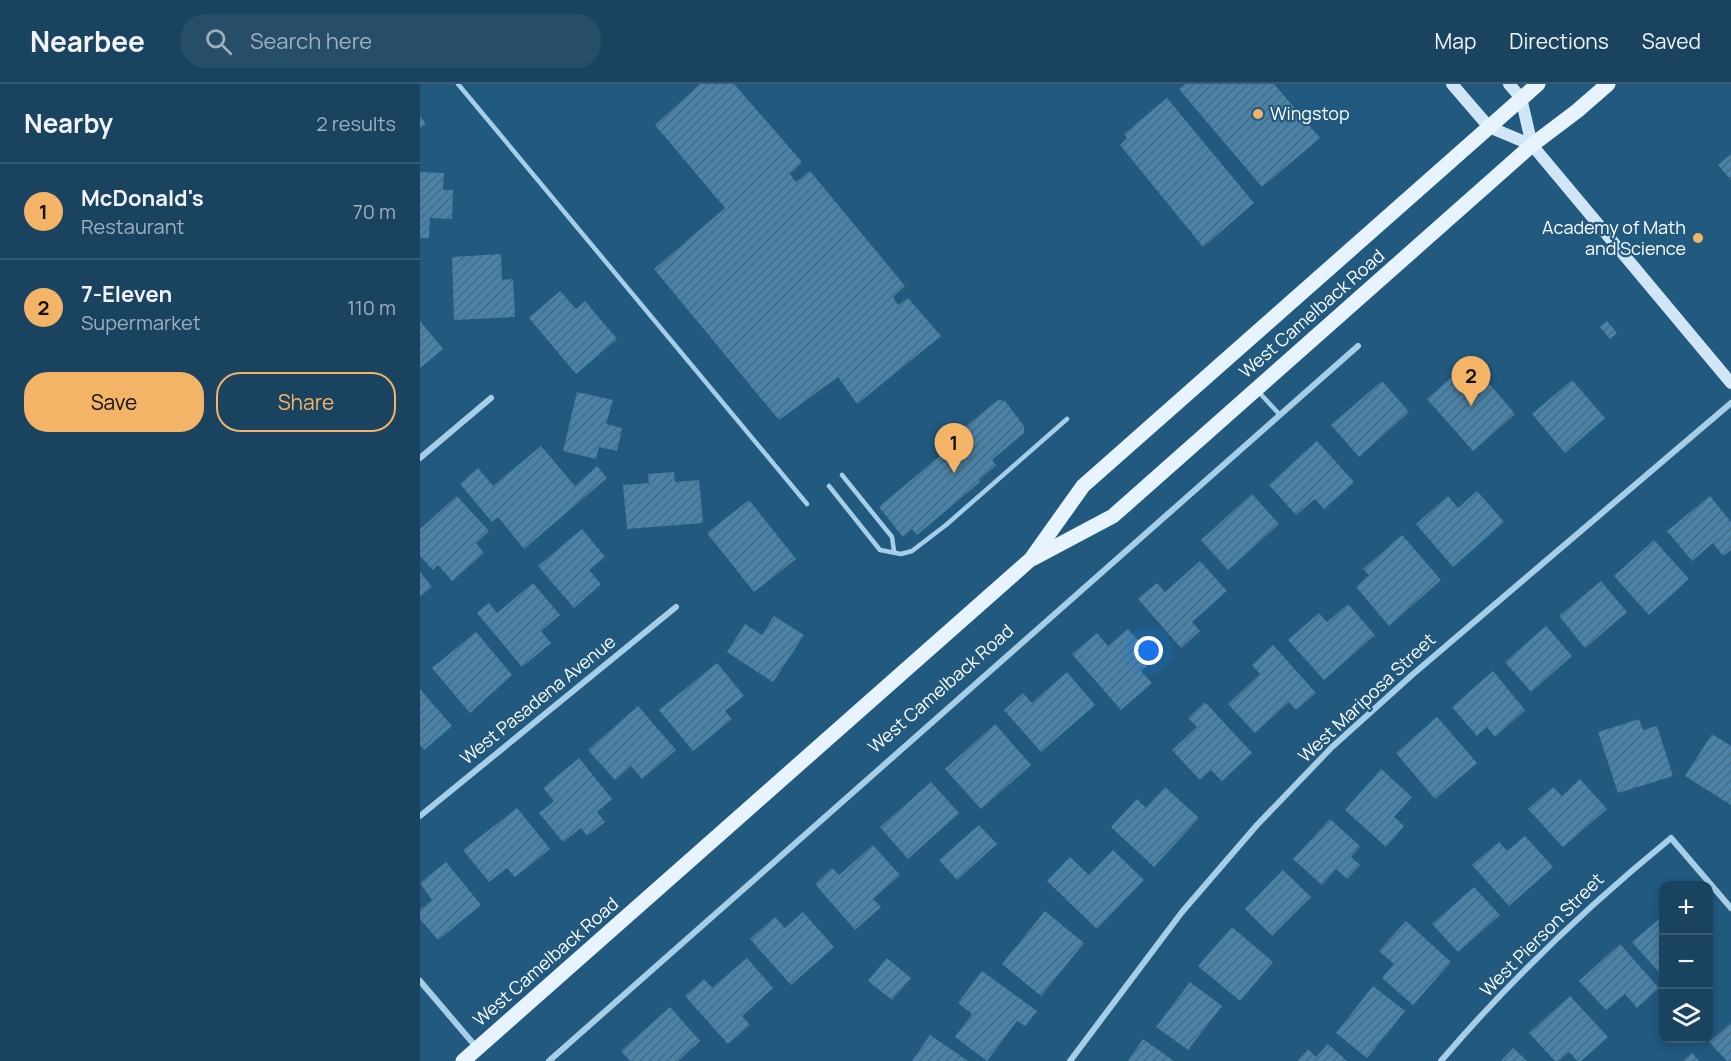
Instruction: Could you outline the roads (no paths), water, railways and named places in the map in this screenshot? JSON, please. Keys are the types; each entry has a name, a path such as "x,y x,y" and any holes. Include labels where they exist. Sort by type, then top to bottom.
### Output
{"main road":[{"path":"1452,84 1489,127 1532,145"},
{"path":"1509,84 1521,98 1532,145 1731,383"},
{"name":"West Camelback Road","path":"463,1061 1031,559 1083,486 1538,84"},
{"name":"West Camelback Road","path":"1031,559 1113,516 1532,145 1608,84"}],"street":[{"name":"West Camelback Road","path":"549,1061 1358,346"},
{"path":"420,458 491,398"},
{"name":"West Mariposa Street","path":"1070,1061 1182,912 1257,825 1332,747 1420,667 1731,403"},
{"name":"West Pasadena Avenue","path":"420,816 676,607"},
{"name":"West Pierson Street","path":"1441,1061 1535,960 1620,880 1671,838 1731,908"},
{"path":"420,981 477,1049"}],"lane":[{"path":"458,84 807,504"},
{"path":"1256,389 1280,415"},
{"path":"829,486 880,550 901,554 912,551 946,525 1067,419"},
{"path":"842,475 892,537 894,551"}],"place":[{"name":"Wingstop","path":"1258,114"},
{"name":"Academy of Math and Science","path":"1698,238"},
{"name":"7-Eleven","path":"1471,406"},
{"name":"McDonald's","path":"954,473"}]}
